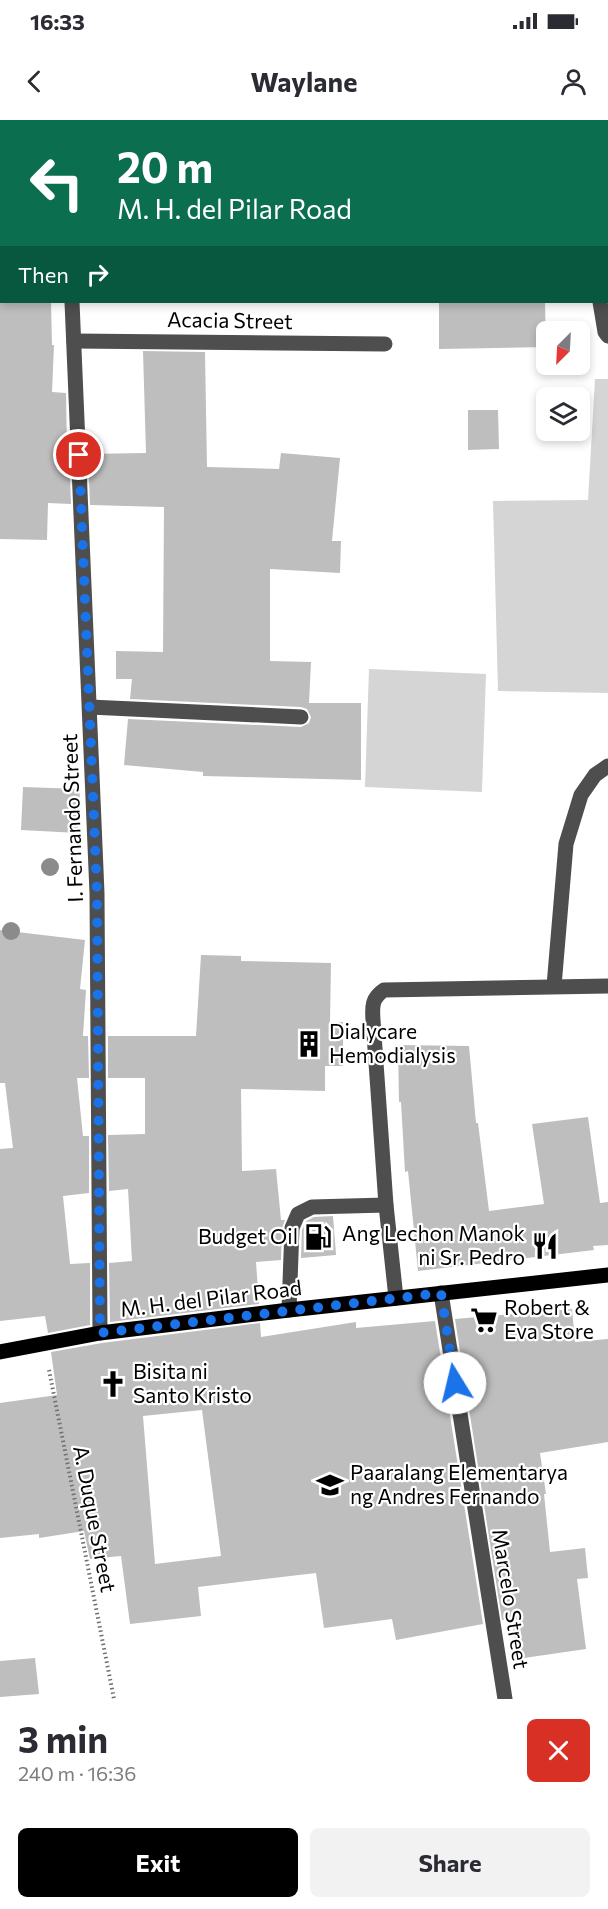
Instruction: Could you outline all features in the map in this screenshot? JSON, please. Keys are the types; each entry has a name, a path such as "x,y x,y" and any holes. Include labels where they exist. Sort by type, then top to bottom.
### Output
{"main road":[{"name":"M. H. del Pilar Road","path":"0,1352 100,1333 608,1275"}],"street":[{"name":"I. Fernando Street","path":"72,303 97,893 100,1333"},
{"path":"600,303 605,332 608,336"},
{"name":"Acacia Street","path":"74,341 386,344"},
{"path":"90,707 301,717"},
{"path":"554,986 566,844 581,795 595,775 608,766"},
{"path":"396,1298 386,1205 373,1020 372,1003 376,995 384,990 608,986"},
{"path":"289,1310 292,1228 298,1215 312,1207 386,1205"},
{"name":"Marcelo Street","path":"441,1293 505,1699"}],"path":[{"name":"A. Duque Street","path":"44,1344 114,1699"}],"shaded area":[{"path":"595,379 608,379 608,693 498,691 493,501 588,500"},
{"path":"369,669 486,674 482,792 365,787"}],"building":[{"path":"0,303 51,303 52,345 54,345 52,392 66,393 71,504 48,503 47,540 0,539"},
{"path":"439,303 545,303 545,321 536,321 536,347 439,349"},
{"path":"143,351 205,352 207,467 279,469 281,453 340,458 332,541 341,541 340,573 270,569 270,661 311,662 309,703 361,703 361,780 203,776 203,772 124,765 128,719 301,727 309,723 311,717 307,709 301,707 130,699 132,679 116,679 116,651 163,652 164,507 90,505 88,454 146,453"},
{"path":"468,410 498,410 499,449 468,450"},
{"path":"23,787 80,789 78,833 21,830"},
{"path":"0,930 85,940 80,989 86,990 83,1036 88,1036 89,1078 77,1078 83,1136 89,1136 89,1193 63,1196 70,1264 90,1263 90,1325 48,1333 45,1316 0,1321 0,1149 13,1148 5,1083 0,1083"},
{"path":"201,955 241,956 241,961 331,963 330,1022 343,1022 343,1066 325,1066 325,1091 241,1089 242,1171 276,1169 281,1220 285,1220 282,1228 281,1260 256,1262 259,1304 110,1322 109,1263 132,1261 128,1189 109,1191 108,1135 145,1134 145,1078 108,1078 108,1036 196,1036"},
{"path":"398,1045 469,1046 476,1123 478,1123 489,1211 544,1204 532,1124 588,1117 600,1203 608,1202 608,1245 593,1246 594,1250 418,1271 408,1171 405,1172 401,1102 399,1102"},
{"name":"Budget Oil","path":"333,1216 336,1255 301,1258 302,1230 306,1221 314,1217"},
{"path":"572,1309 575,1342 608,1339 608,1442 540,1453 546,1494 544,1494 550,1552 585,1548 588,1578 577,1579 586,1649 517,1659 512,1619 502,1620 455,1319"},
{"name":"Paaralang Elementarya ng Andres Fernando","path":"435,1321 483,1624 396,1640 392,1619 324,1628 316,1573 198,1587 201,1616 130,1624 121,1556 90,1559 84,1531 39,1538 39,1534 0,1538 0,1403 57,1395 51,1352 102,1343 260,1323 261,1337 356,1322 356,1328","holes":["202,1410 221,1556 155,1564 143,1416"]},
{"path":"35,1658 39,1694 0,1697 0,1661"}],"place":[{"name":"Dialycare Hemodialysis","path":"309,1044"},
{"name":"Budget Oil","path":"318,1237"},
{"name":"Ang Lechon Manok ni Sr. Pedro","path":"545,1246"},
{"name":"Robert & Eva Store","path":"484,1320"},
{"name":"Bisita ni Santo Kristo","path":"113,1384"},
{"name":"Paaralang Elementarya ng Andres Fernando","path":"330,1485"}],"route":[{"path":"79,455 97,893 100,1333 441,1293 455,1383"}]}
